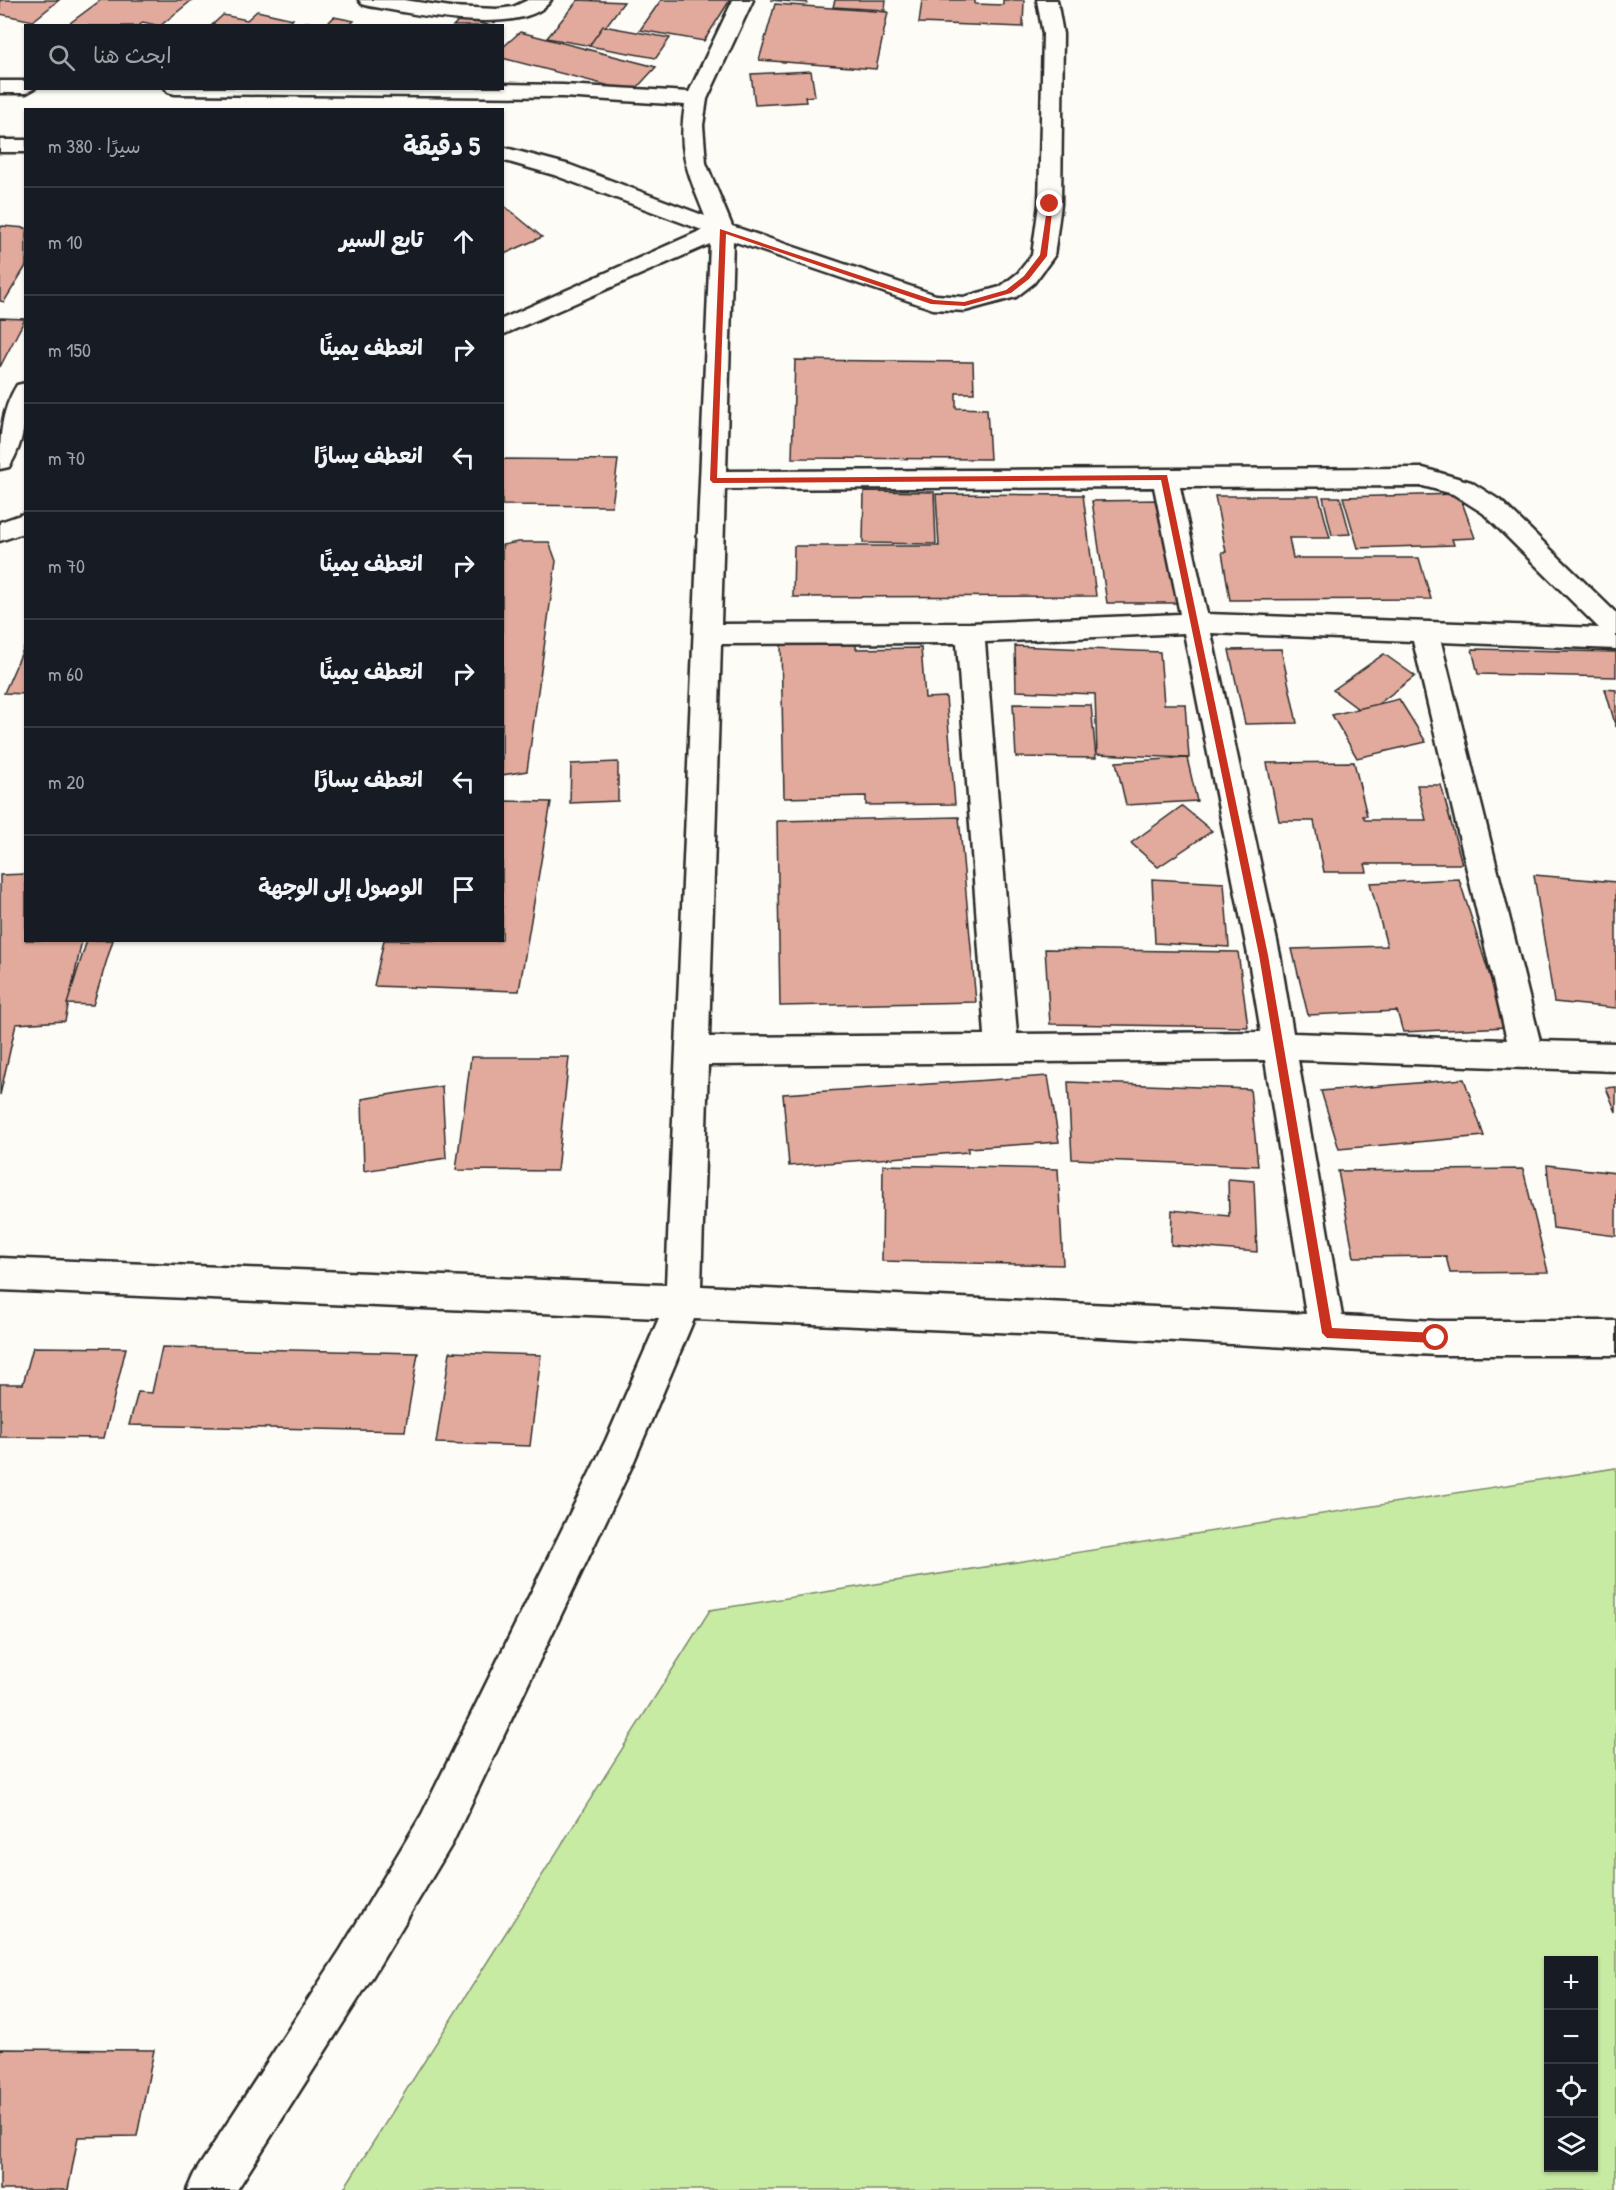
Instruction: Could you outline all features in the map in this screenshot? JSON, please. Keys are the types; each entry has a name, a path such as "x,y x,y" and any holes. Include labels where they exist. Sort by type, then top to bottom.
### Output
{"street":[{"path":"369,0 420,8 500,15 528,9 541,0"},
{"path":"210,2190 356,1964 436,1828 619,1453 683,1303 722,230 695,164 692,125 696,99 743,0"},
{"path":"504,154 562,170 722,230 933,302 965,304 1008,291 1026,278 1043,256 1050,204 1053,34 1047,0"},
{"path":"0,87 24,87"},
{"path":"433,90 562,91 696,99"},
{"path":"0,146 24,146"},
{"path":"504,327 722,230"},
{"path":"0,461 24,396"},
{"path":"1165,477 1264,955 1327,1333"},
{"path":"713,480 1423,477 1462,488 1492,507 1616,629"},
{"path":"0,532 24,523"},
{"path":"708,634 970,633 1195,623 1616,639"},
{"path":"1424,631 1527,1054"},
{"path":"970,633 1002,1048"},
{"path":"692,1051 1278,1046 1616,1057"},
{"path":"0,1274 1043,1317 1436,1338 1616,1338"}],"green space":[{"path":"1616,1468 1616,2190 343,2190 710,1610"}],"building":[{"path":"0,0 59,0 33,21 0,14"},
{"path":"101,0 192,0 162,24 143,22 141,24 69,24"},
{"path":"578,0 624,2 591,46 547,38"},
{"path":"661,0 730,0 704,41 640,30"},
{"path":"770,0 808,0 807,3"},
{"path":"835,0 886,0 885,10 833,7"},
{"path":"922,0 975,0 975,4 1003,5 1003,0 1024,0 1023,27 919,23"},
{"path":"775,4 888,12 876,69 759,60"},
{"path":"257,11 293,19 289,24 213,24 223,15 247,20"},
{"path":"334,17 354,21 351,24 327,24"},
{"path":"461,18 484,24 455,24"},
{"path":"603,26 670,38 656,58 589,46"},
{"path":"520,32 656,67 633,92 504,59 504,46"},
{"path":"811,71 815,96 805,97 806,102 755,105 751,74"},
{"path":"504,206 542,237 504,254"},
{"path":"2,226 24,228 24,269 4,302 0,301 0,229"},
{"path":"0,318 24,319 24,321 0,367"},
{"path":"795,360 973,362 974,393 956,393 956,408 987,409 990,459 792,458"},
{"path":"504,459 618,460 612,506 504,505"},
{"path":"864,491 934,492 936,544 863,543"},
{"path":"936,494 1083,495 1096,596 793,597 794,546 939,546"},
{"path":"1459,494 1475,538 1452,539 1454,545 1358,548 1343,497"},
{"path":"1215,496 1319,496 1330,538 1289,538 1293,558 1419,558 1431,599 1230,600 1222,552 1226,552"},
{"path":"1323,497 1340,497 1350,534 1332,535"},
{"path":"1161,500 1178,603 1107,603 1092,501"},
{"path":"518,542 549,542 556,561 527,771 504,775 504,545"},
{"path":"856,643 856,649 921,648 925,698 946,697 955,804 866,805 866,796 784,798 781,644"},
{"path":"1015,646 1160,652 1164,704 1185,704 1189,758 1097,754 1095,694 1016,691"},
{"path":"24,648 24,694 4,693"},
{"path":"1281,649 1297,723 1245,724 1229,650"},
{"path":"1472,649 1616,652 1616,677 1478,674"},
{"path":"1384,654 1415,676 1365,714 1333,690"},
{"path":"1605,689 1616,690 1616,727"},
{"path":"1399,699 1426,742 1357,758 1332,715"},
{"path":"1013,704 1091,705 1096,758 1016,757"},
{"path":"1187,758 1197,801 1126,805 1116,762"},
{"path":"618,762 618,801 570,803 571,764"},
{"path":"1354,762 1367,816 1363,816 1365,820 1426,820 1417,785 1441,785 1462,864 1365,864 1367,872 1324,872 1314,821 1279,821 1267,763"},
{"path":"504,801 551,802 519,991 374,986 384,942 504,942"},
{"path":"1182,806 1212,831 1158,867 1131,843"},
{"path":"959,817 976,1002 780,1006 777,821"},
{"path":"24,874 24,942 82,942 65,1021 16,1024 0,1095 0,875"},
{"path":"1534,875 1616,882 1616,1008 1554,1002"},
{"path":"1152,879 1224,883 1229,947 1155,943"},
{"path":"1459,879 1506,1027 1403,1032 1397,1011 1308,1015 1292,949 1387,946 1370,883"},
{"path":"86,942 112,942 93,1005 67,1004"},
{"path":"1045,949 1238,952 1248,1027 1050,1024"},
{"path":"471,1057 569,1057 557,1171 456,1170"},
{"path":"1048,1076 1059,1142 968,1148 968,1152 789,1166 783,1094"},
{"path":"1464,1079 1484,1136 1339,1149 1321,1091"},
{"path":"1068,1082 1250,1089 1258,1166 1072,1159"},
{"path":"442,1086 446,1158 364,1171 362,1099"},
{"path":"1616,1087 1616,1112 1606,1088"},
{"path":"883,1165 1058,1169 1063,1265 882,1261"},
{"path":"1547,1165 1616,1173 1616,1236 1553,1228"},
{"path":"1523,1169 1548,1272 1450,1273 1446,1256 1354,1257 1338,1171"},
{"path":"1228,1179 1254,1181 1257,1252 1171,1245 1172,1210 1229,1216"},
{"path":"33,1347 126,1348 104,1438 0,1437 0,1384 23,1384"},
{"path":"162,1347 418,1353 405,1431 129,1425 138,1392 152,1393"},
{"path":"450,1352 541,1355 530,1446 436,1443"},
{"path":"0,2049 154,2050 137,2136 78,2137 68,2190 0,2190"}],"route":[{"path":"1050,204 1043,256 1026,278 1008,291 965,304 933,302 722,230 713,480 1165,477 1264,955 1327,1333 1436,1338"}]}
